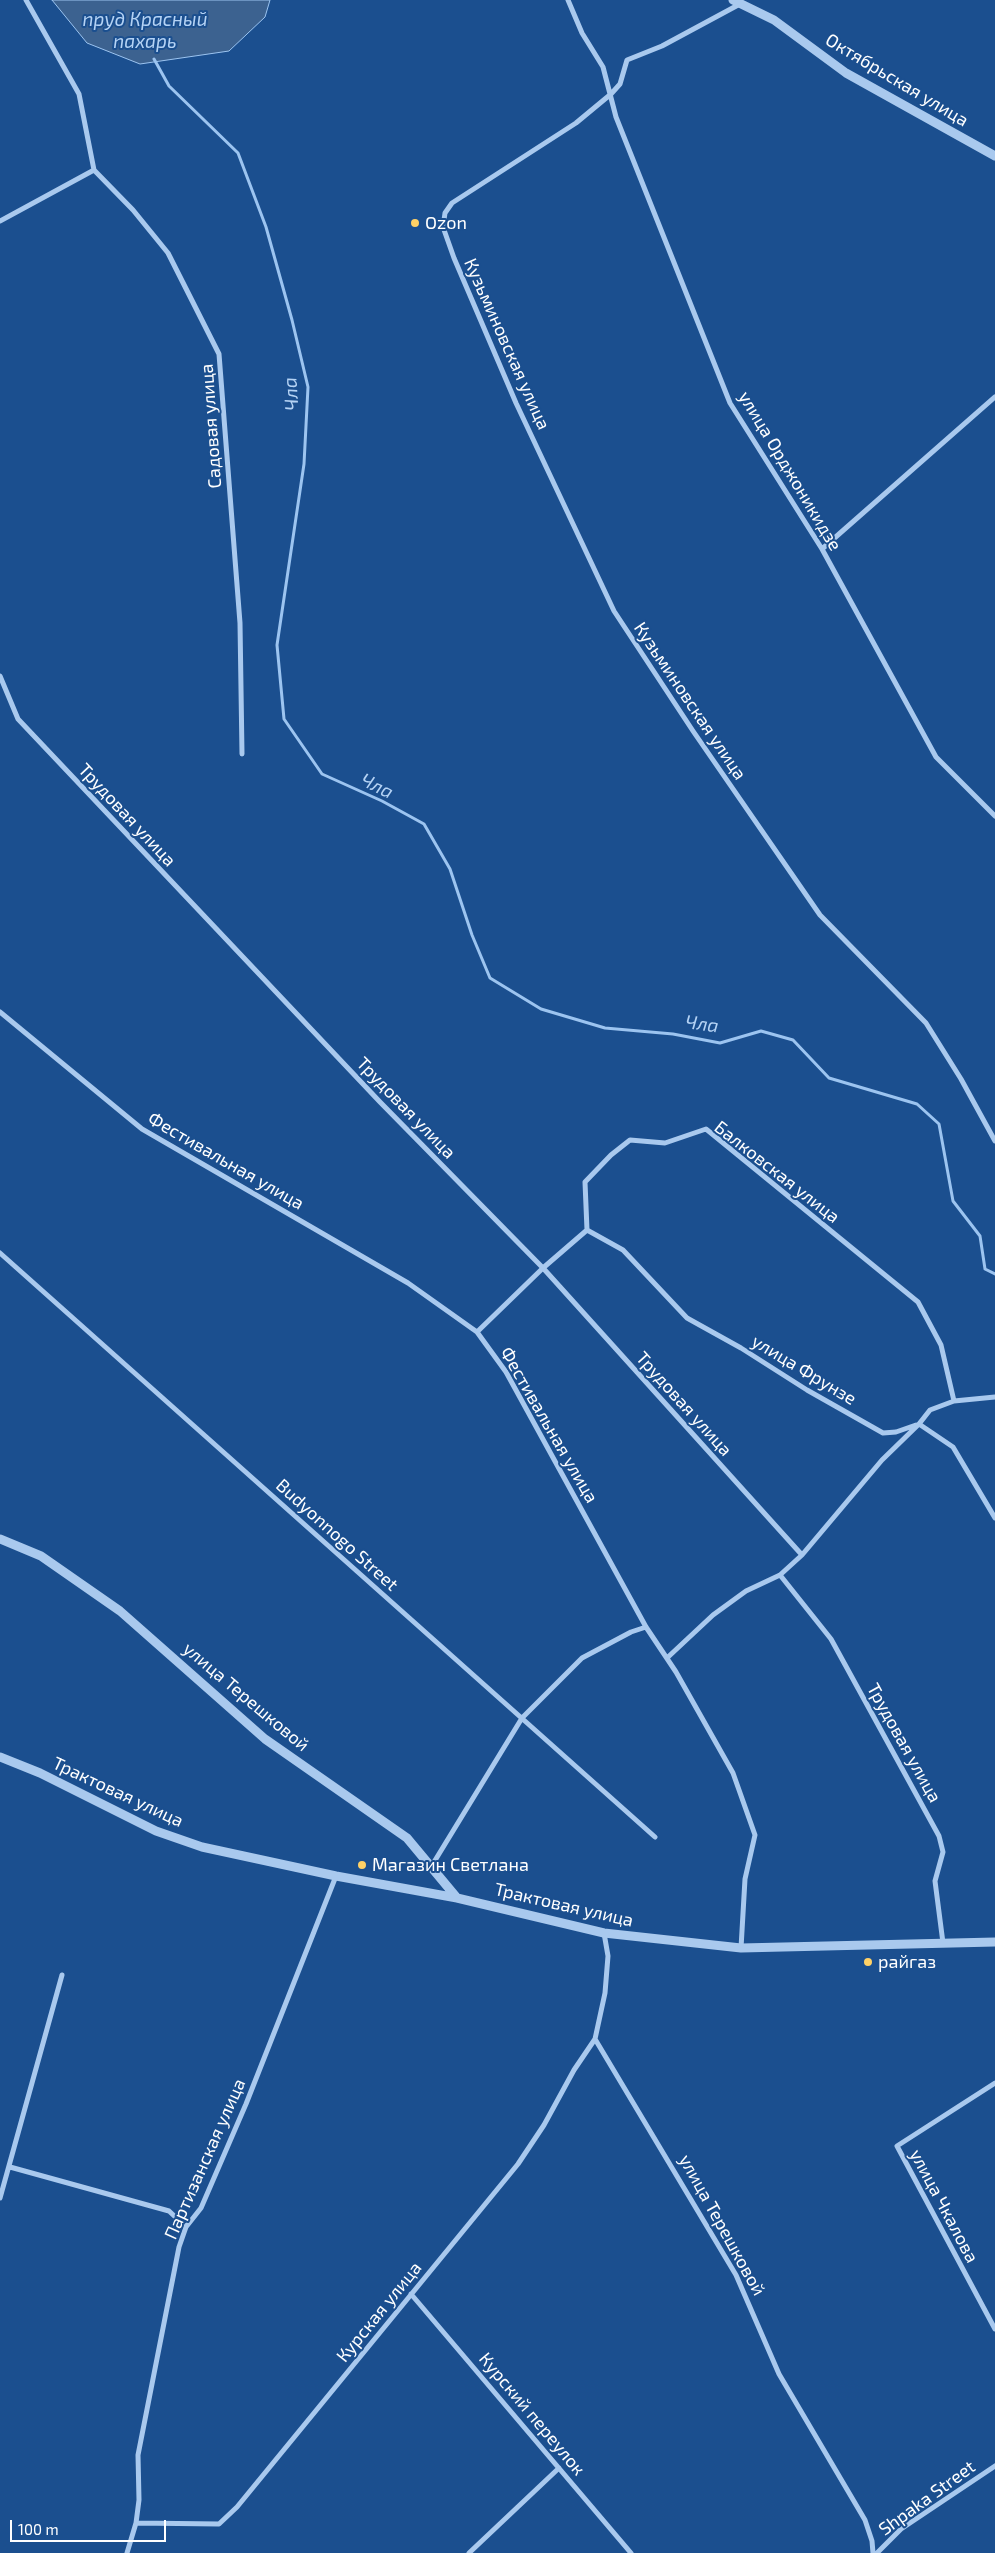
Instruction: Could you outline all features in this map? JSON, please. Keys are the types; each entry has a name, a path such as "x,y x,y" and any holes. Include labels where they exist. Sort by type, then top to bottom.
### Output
{"street":[{"path":"0,221 94,170 78,94 26,0"},
{"name":"улица Орджоникидзе","path":"568,0 582,33 603,67 616,116 730,403 822,549 936,757 995,816"},
{"path":"611,94 620,84 627,60 662,46 736,2"},
{"name":"Октябрьская улица","path":"736,2 774,20 846,73 995,156"},
{"name":"Кузьминовская улица","path":"611,94 576,123 452,203 445,213 443,226 454,258 516,402 614,611 693,731 820,915 926,1023 961,1079 995,1141"},
{"name":"Садовая улица","path":"94,170 133,210 168,253 219,354 240,623 242,754"},
{"path":"822,549 995,397"},
{"name":"Трудовая улица","path":"0,676 18,719 380,1102 543,1268 802,1555"},
{"name":"Фестивальная улица","path":"0,1012 142,1129 408,1283 477,1332 506,1372 646,1627 667,1658 732,1773 755,1835 745,1879 741,1948"},
{"name":"Балковская улица","path":"587,1230 585,1182 611,1155 630,1140 665,1142 706,1129 918,1302 941,1345 954,1401"},
{"path":"477,1332 543,1268 587,1230"},
{"name":"улица Фрунзе","path":"587,1230 623,1250 687,1318 742,1348 807,1390 883,1432 896,1432 919,1424"},
{"name":"Budyonnogo Street","path":"0,1252 655,1837"},
{"path":"667,1658 713,1615 746,1591 780,1575 802,1555 882,1460 919,1424 930,1410 954,1401 995,1397"},
{"path":"919,1424 953,1447 995,1518"},
{"name":"улица Терешковой","path":"0,1539 41,1556 120,1611 265,1739 406,1838 457,1898"},
{"name":"Трудовая улица","path":"780,1575 831,1639 939,1836 943,1852 935,1881 943,1944"},
{"path":"431,1867 522,1718 582,1658 631,1632 646,1627"},
{"name":"Трактовая улица","path":"0,1757 40,1773 165,1835 202,1847 336,1876 457,1898 604,1933 741,1948 995,1942"},
{"name":"Партизанская улица","path":"127,2553 136,2523 138,2455 179,2247 186,2227 200,2208 246,2104 336,1876"},
{"path":"595,2040 605,1993 608,1956 604,1933"},
{"path":"0,2198 62,1975"},
{"name":"улица Терешковой","path":"595,2040 736,2275 779,2374 865,2520 872,2541 873,2553"},
{"name":"Курская улица","path":"136,2523 219,2524 237,2507 518,2164 544,2125 574,2070 595,2040"},
{"name":"улица Чкалова","path":"995,2083 897,2146 995,2330"},
{"path":"10,2167 169,2211 186,2227"},
{"name":"Курский переулок","path":"411,2294 631,2553"},
{"name":"Shpaka Street","path":"877,2553 902,2529 995,2466"},
{"path":"469,2553 559,2468"}],"water":[{"name":"пруд Красный пахарь","path":"52,0 270,0 265,17 229,51 140,64 87,43"}],"waterway":[{"name":"Чла","path":"154,59 169,86 238,153 266,227 292,320 308,387 304,464 277,645 284,719 322,774 382,801 424,824 450,869 472,935 490,978 541,1009 605,1028 673,1034 720,1043 761,1031 793,1040 829,1078 917,1104 939,1124 953,1201 980,1236 985,1269 995,1274"}],"place":[{"name":"Ozon","path":"415,223"},
{"name":"Магазин Светлана","path":"362,1865"},
{"name":"райгаз","path":"868,1962"}]}
